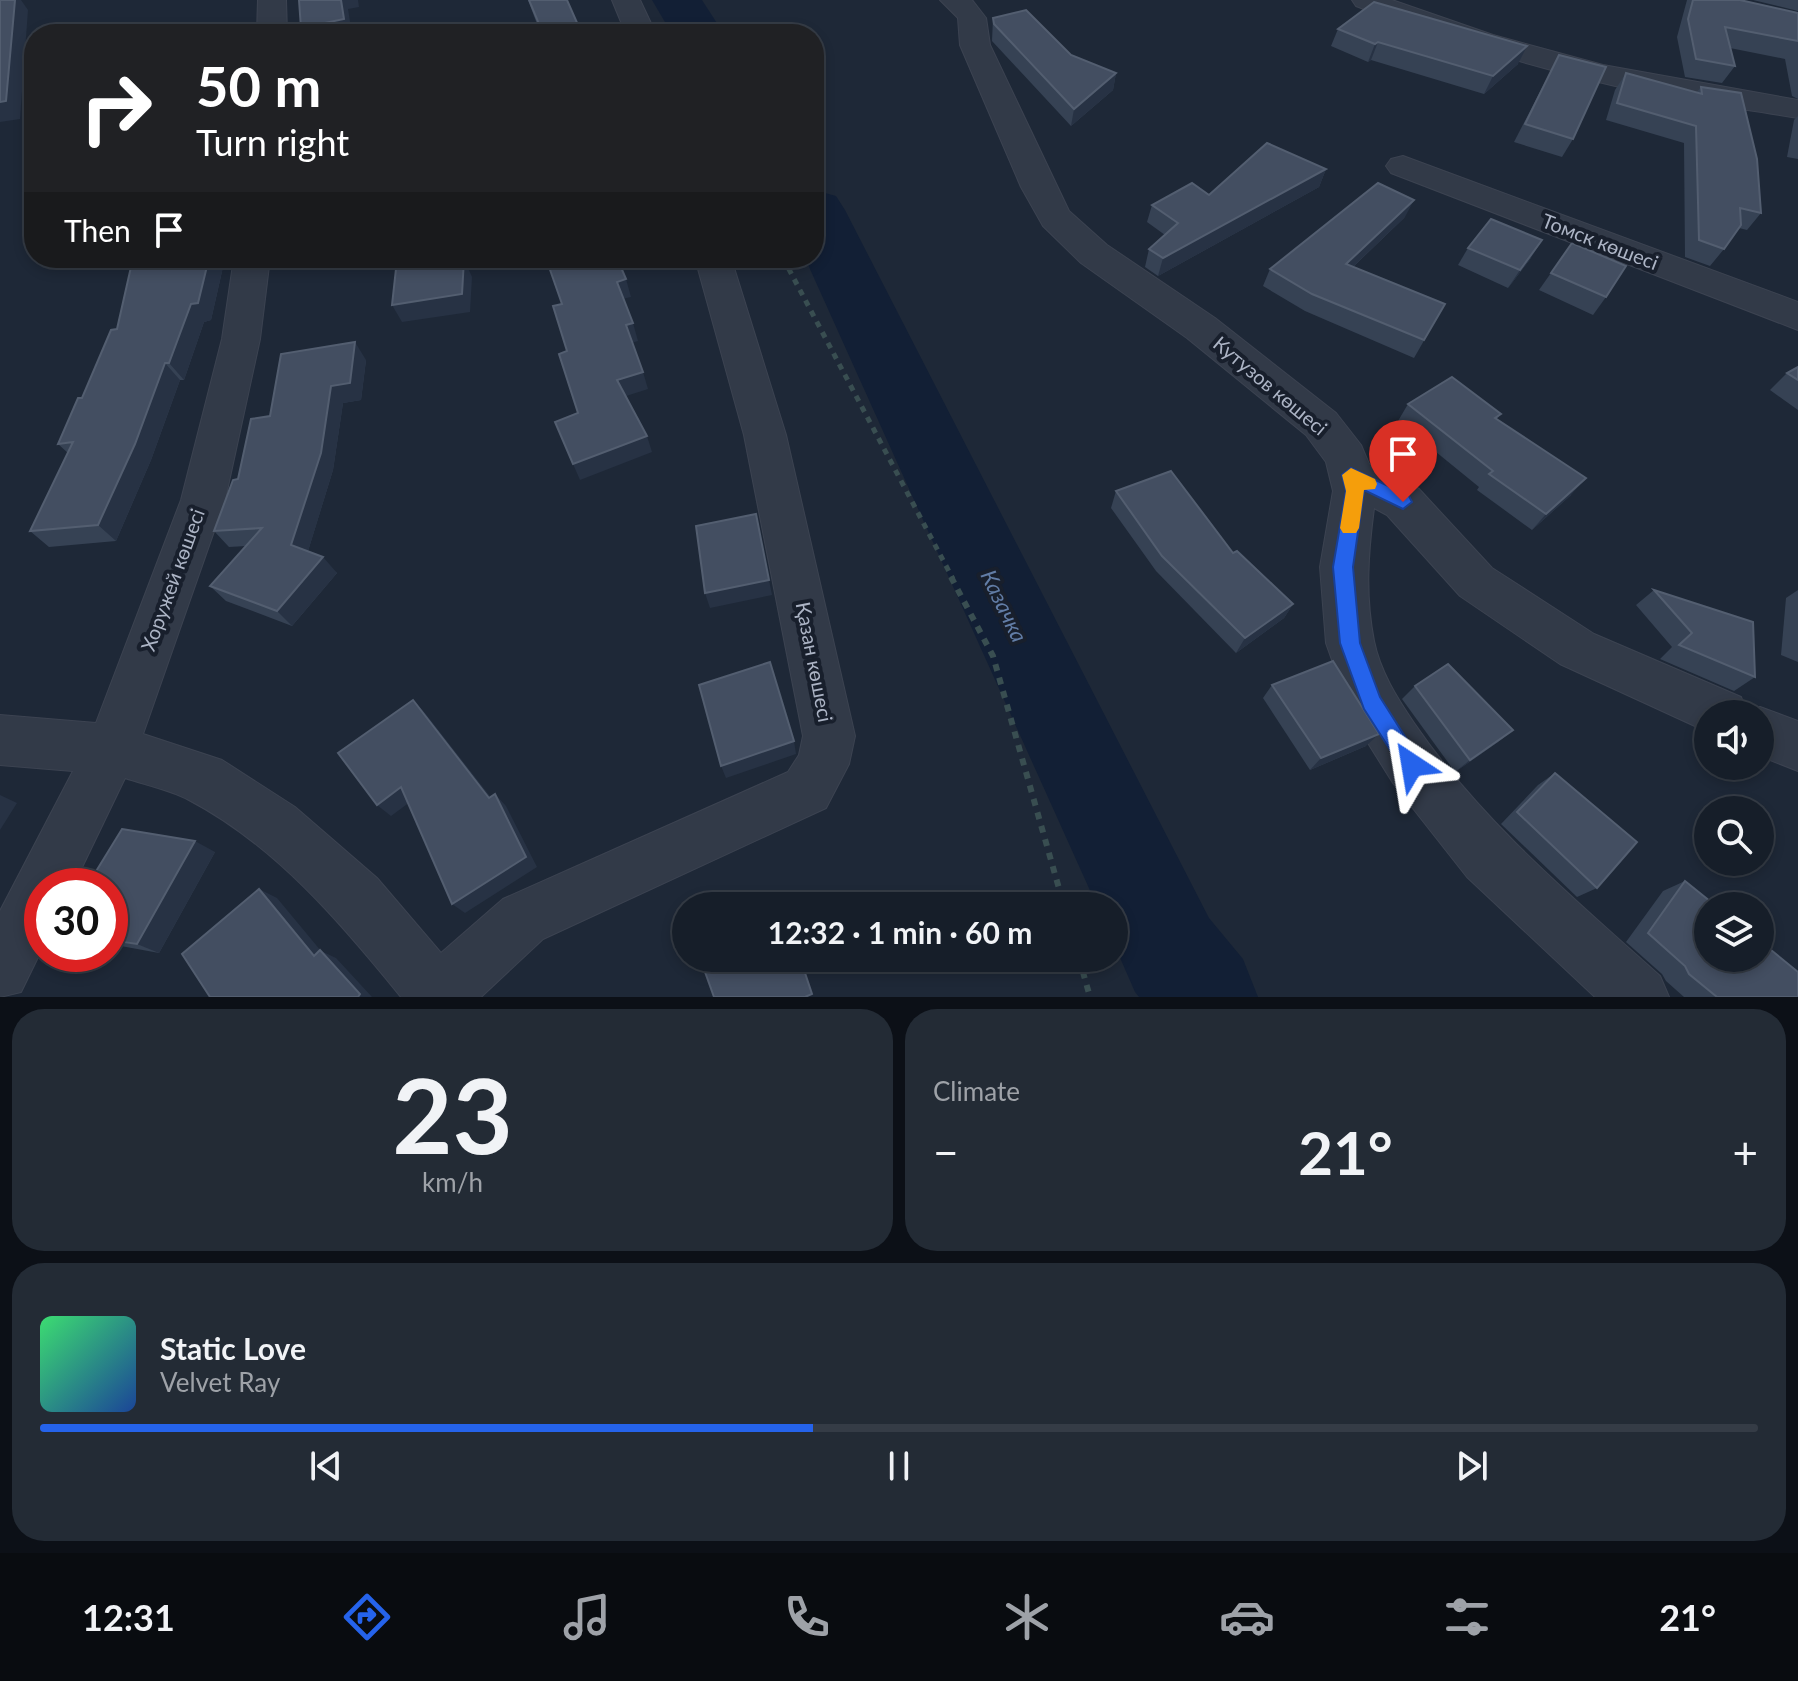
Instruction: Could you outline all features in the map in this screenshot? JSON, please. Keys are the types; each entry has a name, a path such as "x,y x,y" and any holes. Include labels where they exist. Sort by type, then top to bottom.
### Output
{"street":[{"path":"272,0 272,24"},
{"path":"626,0 637,24"},
{"name":"Кутузов көшесі","path":"954,0 972,18 975,45 1038,187 1055,218 1094,254 1201,328 1321,424 1346,457 1355,491 1343,567 1350,643 1371,702 1412,765 1487,857 1639,997"},
{"path":"1366,0 1484,40 1611,76 1798,109"},
{"name":"Томск көшесі","path":"1403,166 1798,317"},
{"name":"Хоружей көшесі","path":"53,868 112,749 203,500 241,339 251,268"},
{"name":"Қазан көшесі","path":"0,740 112,749 203,778 276,826 357,898 439,997 523,919 807,790 823,764 829,736 795,570 736,323 717,268"},
{"path":"1351,475 1403,502 1476,582 1577,649 1694,701"},
{"path":"1774,737 1798,746"},
{"name":"Хоружей көшесі","path":"0,971 24,925"}],"path":[{"path":"788,268 993,656 1060,892"},
{"path":"1083,972 1090,997"}],"building":[{"path":"0,0 15,0 6,101 0,102"},
{"path":"299,0 341,0 344,19 301,24"},
{"path":"529,0 567,0 578,24 539,24"},
{"path":"1693,0 1740,0 1798,13 1798,41 1725,27 1735,66 1696,59 1688,19"},
{"path":"1374,2 1527,46 1493,76 1378,42 1375,44 1338,29"},
{"path":"1026,10 1071,55 1116,73 1074,109 994,24 993,18"},
{"path":"1559,55 1606,67 1573,139 1525,124"},
{"path":"1626,73 1702,94 1701,87 1741,93 1757,159 1761,213 1740,208 1741,225 1724,249 1699,240 1696,126 1617,103"},
{"path":"1267,143 1326,169 1163,258 1149,249 1178,223 1152,205 1192,183 1209,195"},
{"path":"1378,183 1414,200 1346,264 1445,304 1424,340 1312,294 1270,269"},
{"path":"1491,219 1542,240 1520,270 1468,248"},
{"path":"1572,243 1626,266 1606,297 1551,273"},
{"path":"131,268 207,268 198,303 191,304 135,444 98,525 30,531 73,442 58,444 111,330 117,329"},
{"path":"463,268 462,294 392,305 396,269"},
{"path":"549,268 621,268 626,279 617,282 633,323 626,325 643,372 617,380 647,436 573,464 555,422 578,413 559,354 567,351 553,306 562,304"},
{"path":"355,342 350,383 331,386 321,453 291,545 323,557 277,611 210,586 262,528 214,531 233,480 238,479 251,419 270,416 281,354"},
{"path":"1798,367 1798,380 1787,373"},
{"path":"1452,377 1501,414 1495,418 1586,478 1546,514 1489,474 1493,471 1408,404"},
{"path":"1171,471 1233,553 1237,551 1293,604 1245,638 1162,556 1116,491"},
{"path":"756,514 769,580 705,593 696,526"},
{"path":"1654,590 1753,622 1755,677 1679,645 1692,633"},
{"path":"1333,661 1379,734 1321,758 1272,685"},
{"path":"770,662 794,741 721,766 699,685"},
{"path":"1448,664 1513,730 1470,760 1415,686"},
{"path":"413,700 489,798 495,794 526,857 452,904 401,787 377,805 338,753"},
{"path":"1555,773 1637,842 1597,888 1517,812"},
{"path":"122,829 195,841 137,944 128,943 128,868 98,868"},
{"path":"1685,881 1699,892 1694,892 1694,972 1774,972 1774,952 1798,972 1798,997 1717,997 1648,933"},
{"path":"259,889 314,956 320,950 360,994 358,997 210,997 182,954"},
{"path":"705,972 805,972 812,994 805,997 714,997"}],"waterway":[{"name":"Казачка","path":"677,0 692,24"},
{"name":"Казачка","path":"824,231 1172,955 1205,997"}],"slow traffic":[{"path":"1349,528 1355,491 1351,475 1368,484"}],"route":[{"path":"1403,502 1351,475 1355,491 1343,567 1350,643 1371,702 1412,765"}]}
